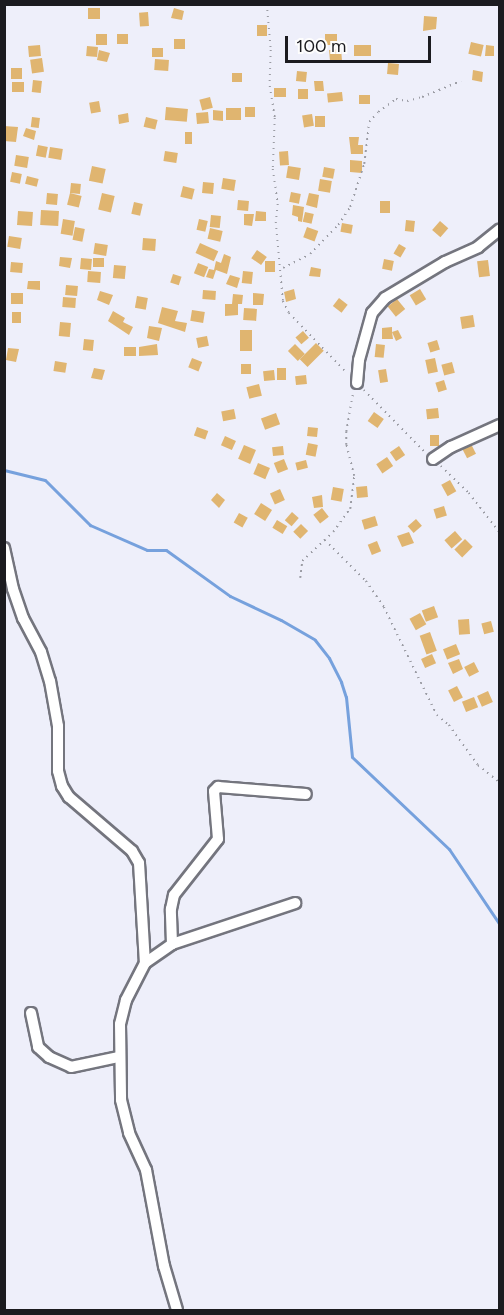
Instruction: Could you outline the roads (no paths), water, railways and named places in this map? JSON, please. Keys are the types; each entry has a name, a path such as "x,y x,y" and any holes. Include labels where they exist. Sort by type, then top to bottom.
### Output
{"street":[{"path":"357,382 359,360 372,313 385,298 435,267 478,247 500,229"},
{"path":"433,459 451,447 500,425"},
{"path":"4,548 9,591 41,652 50,681 58,726 58,771 62,786 69,797 132,851 138,863 145,963"},
{"path":"172,944 171,909 174,895 218,839 214,791 218,788 306,794"},
{"path":"177,1311 164,1266 146,1170 122,1113 120,1024 126,1000 145,963 172,944 295,903"},
{"path":"31,1013 38,1047 49,1057 71,1067 119,1058"}],"waterway":[{"path":"4,470 45,480 90,525 147,550 166,550 230,596 281,620 315,640 329,658 346,697 352,757 449,849 500,925"}]}
